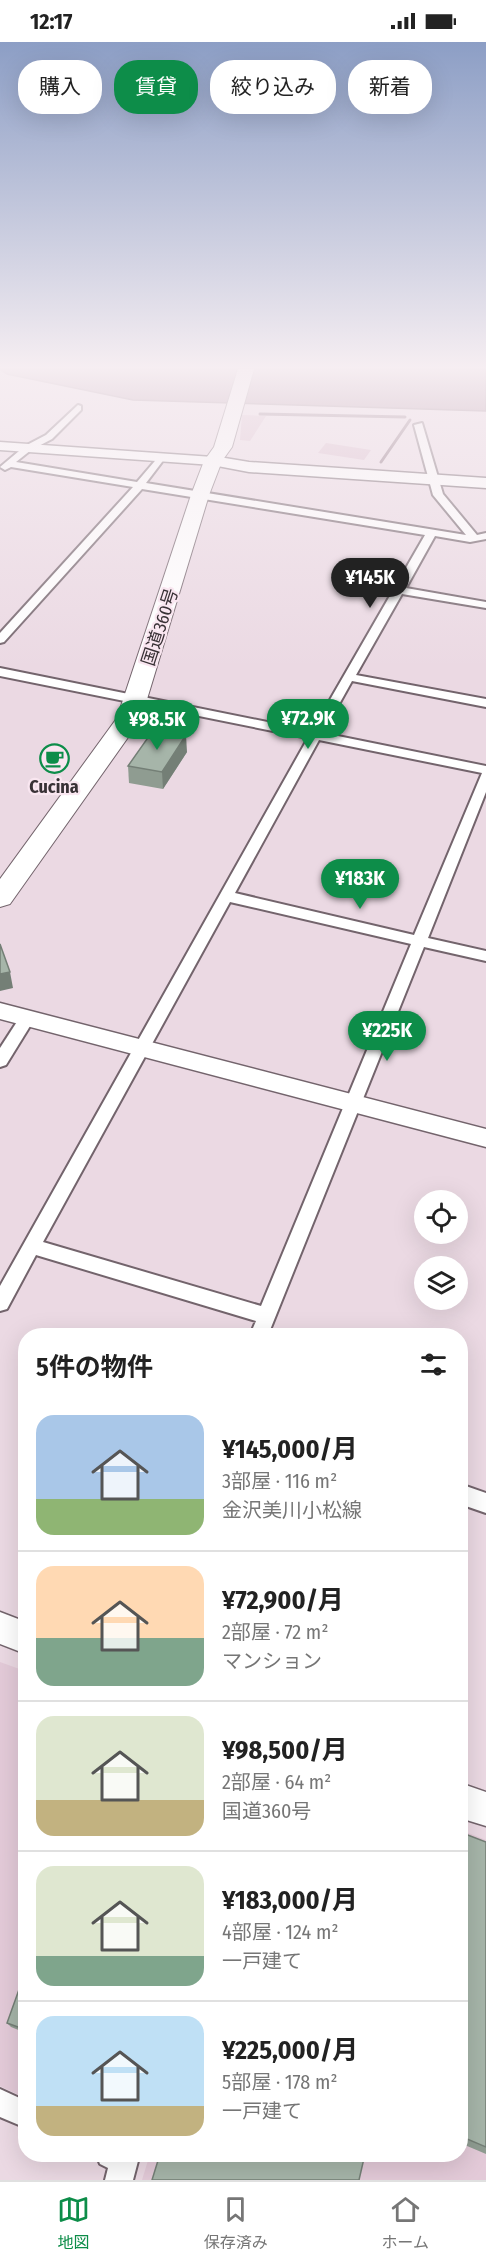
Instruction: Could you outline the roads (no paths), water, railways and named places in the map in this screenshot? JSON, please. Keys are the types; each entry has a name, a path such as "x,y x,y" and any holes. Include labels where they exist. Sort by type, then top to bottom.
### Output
{"highway":[{"name":"国道360号","path":"0,898 124,726 137,700 210,469"}],"main road":[{"path":"290,469 433,475 486,474"},
{"path":"433,475 486,483"}],"street":[{"path":"36,469 432,532 474,538 486,536"},
{"path":"0,640 152,469"},
{"path":"431,469 438,495 474,538"},
{"path":"0,1303 315,736 432,532"},
{"path":"399,590 486,605"},
{"path":"0,672 486,770"},
{"path":"349,677 486,703"},
{"path":"262,1328 486,776"},
{"path":"226,896 486,956"},
{"path":"0,1011 486,1138"},
{"path":"0,1061 27,1018"},
{"path":"32,1246 267,1316"},
{"path":"468,1497 486,1503"},
{"path":"0,1628 18,1635"},
{"path":"468,1803 486,1809"},
{"path":"0,2103 18,2111"},
{"path":"119,2180 124,2162"}],"place":[{"name":"Cucina","path":"54,758"}]}
